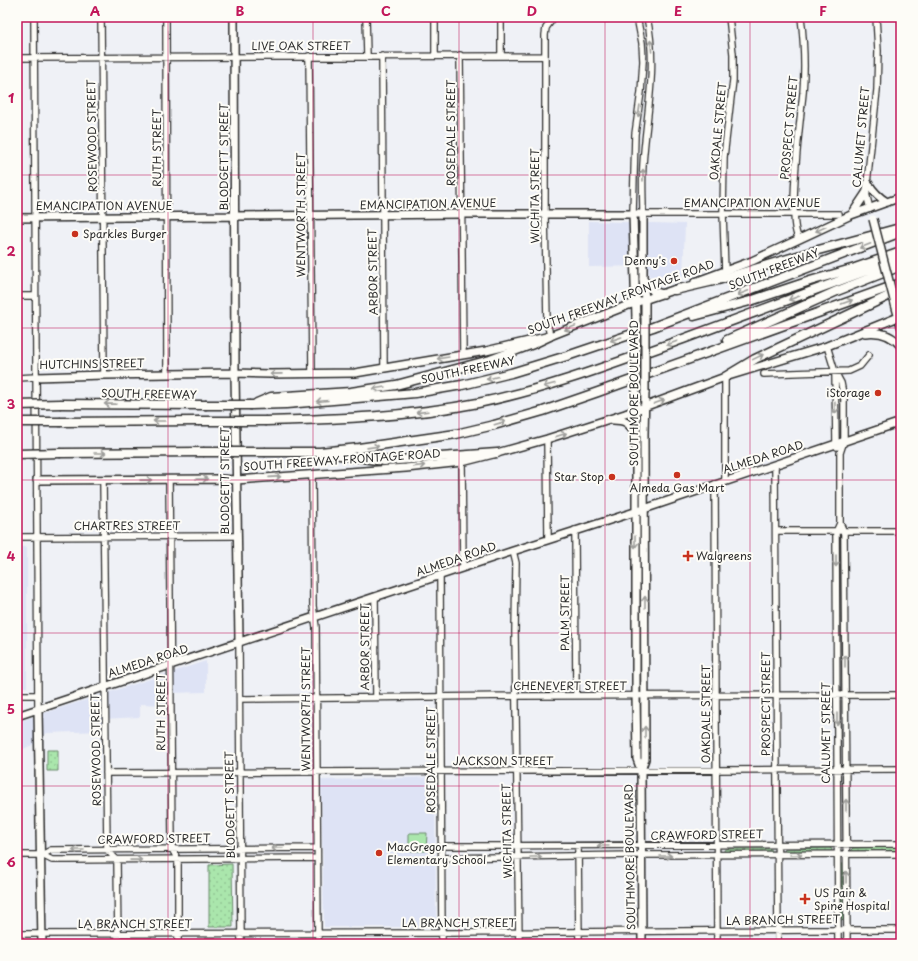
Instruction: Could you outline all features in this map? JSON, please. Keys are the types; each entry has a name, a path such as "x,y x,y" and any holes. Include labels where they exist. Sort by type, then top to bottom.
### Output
{"highway":[{"path":"675,290 718,280 811,252 901,228"},
{"name":"SOUTH FREEWAY","path":"17,405 251,405 271,401 415,393 462,385 556,360 653,327 901,232"},
{"path":"653,327 750,301 901,252"},
{"path":"17,422 266,421 342,419 399,414 478,403 562,382 901,258"},
{"path":"652,372 768,323 837,291 901,266"},
{"path":"17,454 320,452 436,437 494,425 550,409 901,283"},
{"path":"724,377 755,358 901,290"},
{"path":"271,401 351,392 396,385 490,360 550,336"},
{"path":"320,452 384,461 497,453"}],"main road":[{"name":"BLODGETT STREET","path":"234,17 236,536 239,641"},
{"path":"868,183 880,198 887,202"},
{"path":"852,214 866,193"},
{"name":"SOUTH FREEWAY FRONTAGE ROAD","path":"168,374 355,373 509,346 550,336 635,303 725,271 758,258 852,214 901,197"},
{"name":"CALUMET STREET","path":"870,209 895,304 900,317 901,326"},
{"name":"SOUTHMORE BOULEVARD","path":"633,214 636,318 636,695 637,759 640,770 642,846 642,944"},
{"name":"EMANCIPATION AVENUE","path":"17,218 643,214"},
{"name":"SOUTHMORE BOULEVARD","path":"640,770 645,759 645,300 642,278 643,214"},
{"path":"642,278 653,291 663,294"},
{"name":"SOUTH FREEWAY FRONTAGE ROAD","path":"37,480 236,480 384,470 462,462 547,439 636,411 724,377 827,346 900,317"},
{"path":"851,336 871,332 886,334 896,340 901,346"},
{"name":"HUTCHINS STREET","path":"36,377 168,374"},
{"path":"609,419 623,420 628,423 635,435"},
{"name":"ALMEDA ROAD","path":"17,716 171,666 239,641 314,618 575,530 635,512 901,422"},
{"path":"635,567 645,567"},
{"path":"38,709 42,855 42,944"}],"street":[{"path":"34,17 38,709"},
{"name":"ROSEWOOD STREET","path":"101,17 104,375"},
{"name":"RUTH STREET","path":"166,17 168,374"},
{"path":"366,17 367,56"},
{"path":"435,17 435,55"},
{"path":"501,17 501,56"},
{"path":"545,56 546,28 554,17"},
{"name":"SOUTHMORE BOULEVARD","path":"633,214 636,134 643,61 642,42 637,17"},
{"name":"SOUTHMORE BOULEVARD","path":"643,214 643,166 652,70 652,53 647,17"},
{"name":"OAKDALE STREET","path":"725,271 723,214 724,156 733,80 733,54 729,17"},
{"name":"PROSPECT STREET","path":"799,239 796,235 794,214 795,170 803,93 804,66 804,40 801,17"},
{"name":"CALUMET STREET","path":"870,209 866,193 877,90 878,51 876,17"},
{"name":"LIVE OAK STREET","path":"17,58 435,55 545,56"},
{"name":"ROSEDALE STREET","path":"460,55 463,355"},
{"name":"WENTWORTH STREET","path":"309,56 312,373"},
{"name":"ARBOR STREET","path":"382,56 384,368"},
{"name":"WICHITA STREET","path":"545,56 545,214 547,321 550,336"},
{"path":"641,92 650,93"},
{"name":"EMANCIPATION AVENUE","path":"643,214 839,214"},
{"path":"17,296 35,296"},
{"path":"827,346 835,372 841,383 844,399 844,441"},
{"path":"764,374 849,371 860,366 869,355"},
{"path":"835,372 836,444"},
{"name":"HUTCHINS STREET","path":"17,378 36,377"},
{"path":"724,377 725,481"},
{"path":"547,439 548,539"},
{"name":"CALUMET STREET","path":"838,944 836,532 840,523 840,452 844,441"},
{"name":"CALUMET STREET","path":"836,444 840,452"},
{"path":"462,462 463,568"},
{"name":"PROSPECT STREET","path":"775,465 778,944"},
{"name":"WENTWORTH STREET","path":"312,475 313,606 316,627 316,858 318,944"},
{"name":"RUTH STREET","path":"169,479 172,849 178,860 178,944"},
{"name":"ROSEWOOD STREET","path":"103,480 108,850"},
{"name":"OAKDALE STREET","path":"715,484 718,856 717,944"},
{"name":"CALUMET STREET","path":"840,523 844,532 847,944"},
{"name":"PALM STREET","path":"575,530 576,695"},
{"path":"776,531 901,531"},
{"name":"CHARTRES STREET","path":"17,536 236,536"},
{"name":"WICHITA STREET","path":"513,551 516,563 516,771 519,944"},
{"name":"ROSEDALE STREET","path":"440,576 442,944"},
{"name":"ARBOR STREET","path":"375,597 376,697"},
{"name":"BLODGETT STREET","path":"239,641 241,944"},
{"path":"17,695 38,695"},
{"name":"CHENEVERT STREET","path":"240,699 576,695 901,695"},
{"name":"JACKSON STREET","path":"106,773 901,769"},
{"name":"CRAWFORD STREET","path":"441,846 901,844"},
{"path":"578,846 579,944"},
{"name":"CRAWFORD STREET","path":"17,855 42,855 52,850 316,848"},
{"path":"108,850 117,860 118,944"},
{"name":"CRAWFORD STREET","path":"441,858 642,855 718,856 901,854"},
{"name":"CRAWFORD STREET","path":"42,855 52,860 316,858"},
{"name":"LA BRANCH STREET","path":"17,934 519,933 901,930"}],"shaded area":[{"path":"589,221 685,224 683,276 649,276 648,266 589,267"},
{"path":"17,547 27,547 27,687 17,688"},
{"path":"206,661 206,692 168,693 167,705 140,704 140,717 103,719 102,731 47,733 32,745 17,752 17,722"},
{"name":"MacGregor Elementary School","path":"435,777 436,927 324,927 321,780"}],"green space":[{"path":"17,616 20,620 21,626 18,636 20,667 17,676"},
{"path":"47,750 58,750 58,771 47,771"},
{"path":"409,833 427,833 426,851 409,851"},
{"path":"901,847 901,852 852,852 851,850 853,848"},
{"path":"785,849 832,849 831,852 784,852"},
{"path":"724,850 772,850 771,852 725,853"},
{"path":"232,864 233,927 209,927 209,865"},
{"path":"841,864 843,864 844,920 841,921"}],"place":[{"name":"Sparkles Burger","path":"75,234"},
{"name":"Denny's","path":"674,261"},
{"name":"iStorage","path":"878,393"},
{"name":"Almeda Gas Mart","path":"677,475"},
{"name":"Star Stop","path":"612,477"},
{"name":"Walgreens","path":"688,556"},
{"name":"MacGregor Elementary School","path":"379,853"},
{"name":"US Pain & Spine Hospital","path":"805,899"}]}
